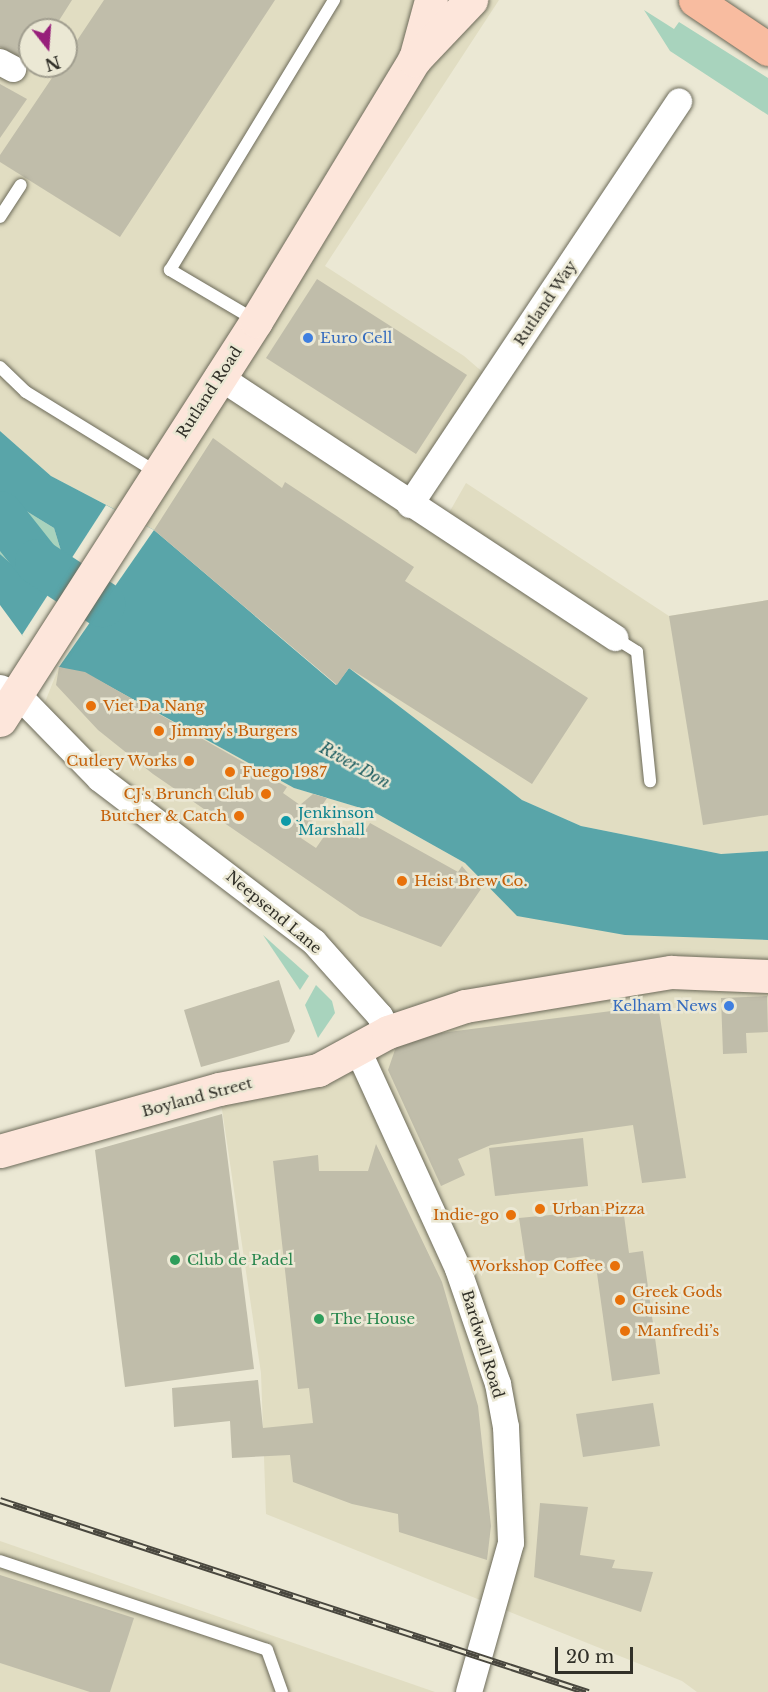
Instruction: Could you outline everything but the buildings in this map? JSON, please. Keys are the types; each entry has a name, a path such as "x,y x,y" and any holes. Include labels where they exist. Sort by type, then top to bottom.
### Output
{"highway":[{"path":"695,0 768,49"}],"main road":[{"name":"Rutland Road","path":"414,60 431,0"},
{"name":"Rutland Road","path":"6,701 45,650 218,376 256,321 414,60 471,0"},
{"path":"388,1032 465,1006 671,972 768,976"},
{"name":"Boyland Street","path":"0,1151 219,1089 318,1070 388,1032"}],"street":[{"name":"Rutland Way","path":"411,505 679,102"},
{"path":"218,376 615,638"},
{"name":"Neepsend Lane","path":"6,701 100,779 314,942 380,1016 388,1032"},
{"name":"Bardwell Road","path":"357,1048 458,1269 498,1384 506,1427 511,1543 469,1692"}],"lane":[{"path":"256,321 171,270 334,0"},
{"path":"0,217 21,185"},
{"path":"0,367 26,392 158,473"},
{"path":"615,638 637,652 650,781"},
{"path":"0,1561 267,1650 282,1692"}],"shaded area":[{"path":"0,0 499,0 325,266 464,356 493,381 411,504 442,525 466,483 669,616 768,600 768,851 721,854 581,826 522,800 349,668 337,685 154,530 51,476 0,431"},
{"path":"59,667 85,672 294,788 374,812 465,863 518,916 768,940 768,1692 697,1692 682,1681 266,1514 261,1373 219,1089 318,1070 380,1016 39,717"},
{"path":"0,1541 435,1692 0,1692"}],"green space":[{"path":"644,10 674,29 679,22 768,78 768,115 670,51"},
{"path":"0,495 54,528 64,561 35,585 0,554"},
{"path":"263,935 309,976 300,990"},
{"path":"316,985 332,1001 335,1013 318,1038 305,1005"}],"water":[{"path":"0,431 51,476 154,530 336,685 349,668 522,800 581,826 721,854 768,851 768,940 625,935 517,916 465,863 374,812 294,788 98,680 59,667 45,650 22,635 0,605 0,554 35,585 49,575 50,563 64,561 54,528 0,495"}],"pier":[{"path":"106,505 154,530 59,667 22,635"}],"waterway":[{"name":"River Don","path":"0,514 38,562 102,604"}],"railway":[{"path":"0,1500 588,1692"}],"place":[{"name":"Euro Cell","path":"308,338"},
{"name":"Viet Da Nang","path":"91,706"},
{"name":"Jimmy's Burgers","path":"159,731"},
{"name":"Cutlery Works","path":"189,761"},
{"name":"Fuego 1987","path":"230,772"},
{"name":"CJ's Brunch Club","path":"266,794"},
{"name":"Butcher & Catch","path":"239,816"},
{"name":"Jenkinson Marshall","path":"286,821"},
{"name":"Heist Brew Co.","path":"402,881"},
{"name":"Kelham News","path":"729,1006"},
{"name":"Urban Pizza","path":"540,1209"},
{"name":"Indie-go","path":"511,1215"},
{"name":"Club de Padel","path":"175,1260"},
{"name":"Workshop Coffee","path":"615,1266"},
{"name":"Greek Gods Cuisine","path":"620,1300"},
{"name":"The House","path":"319,1319"},
{"name":"Manfredi’s","path":"625,1331"}]}
